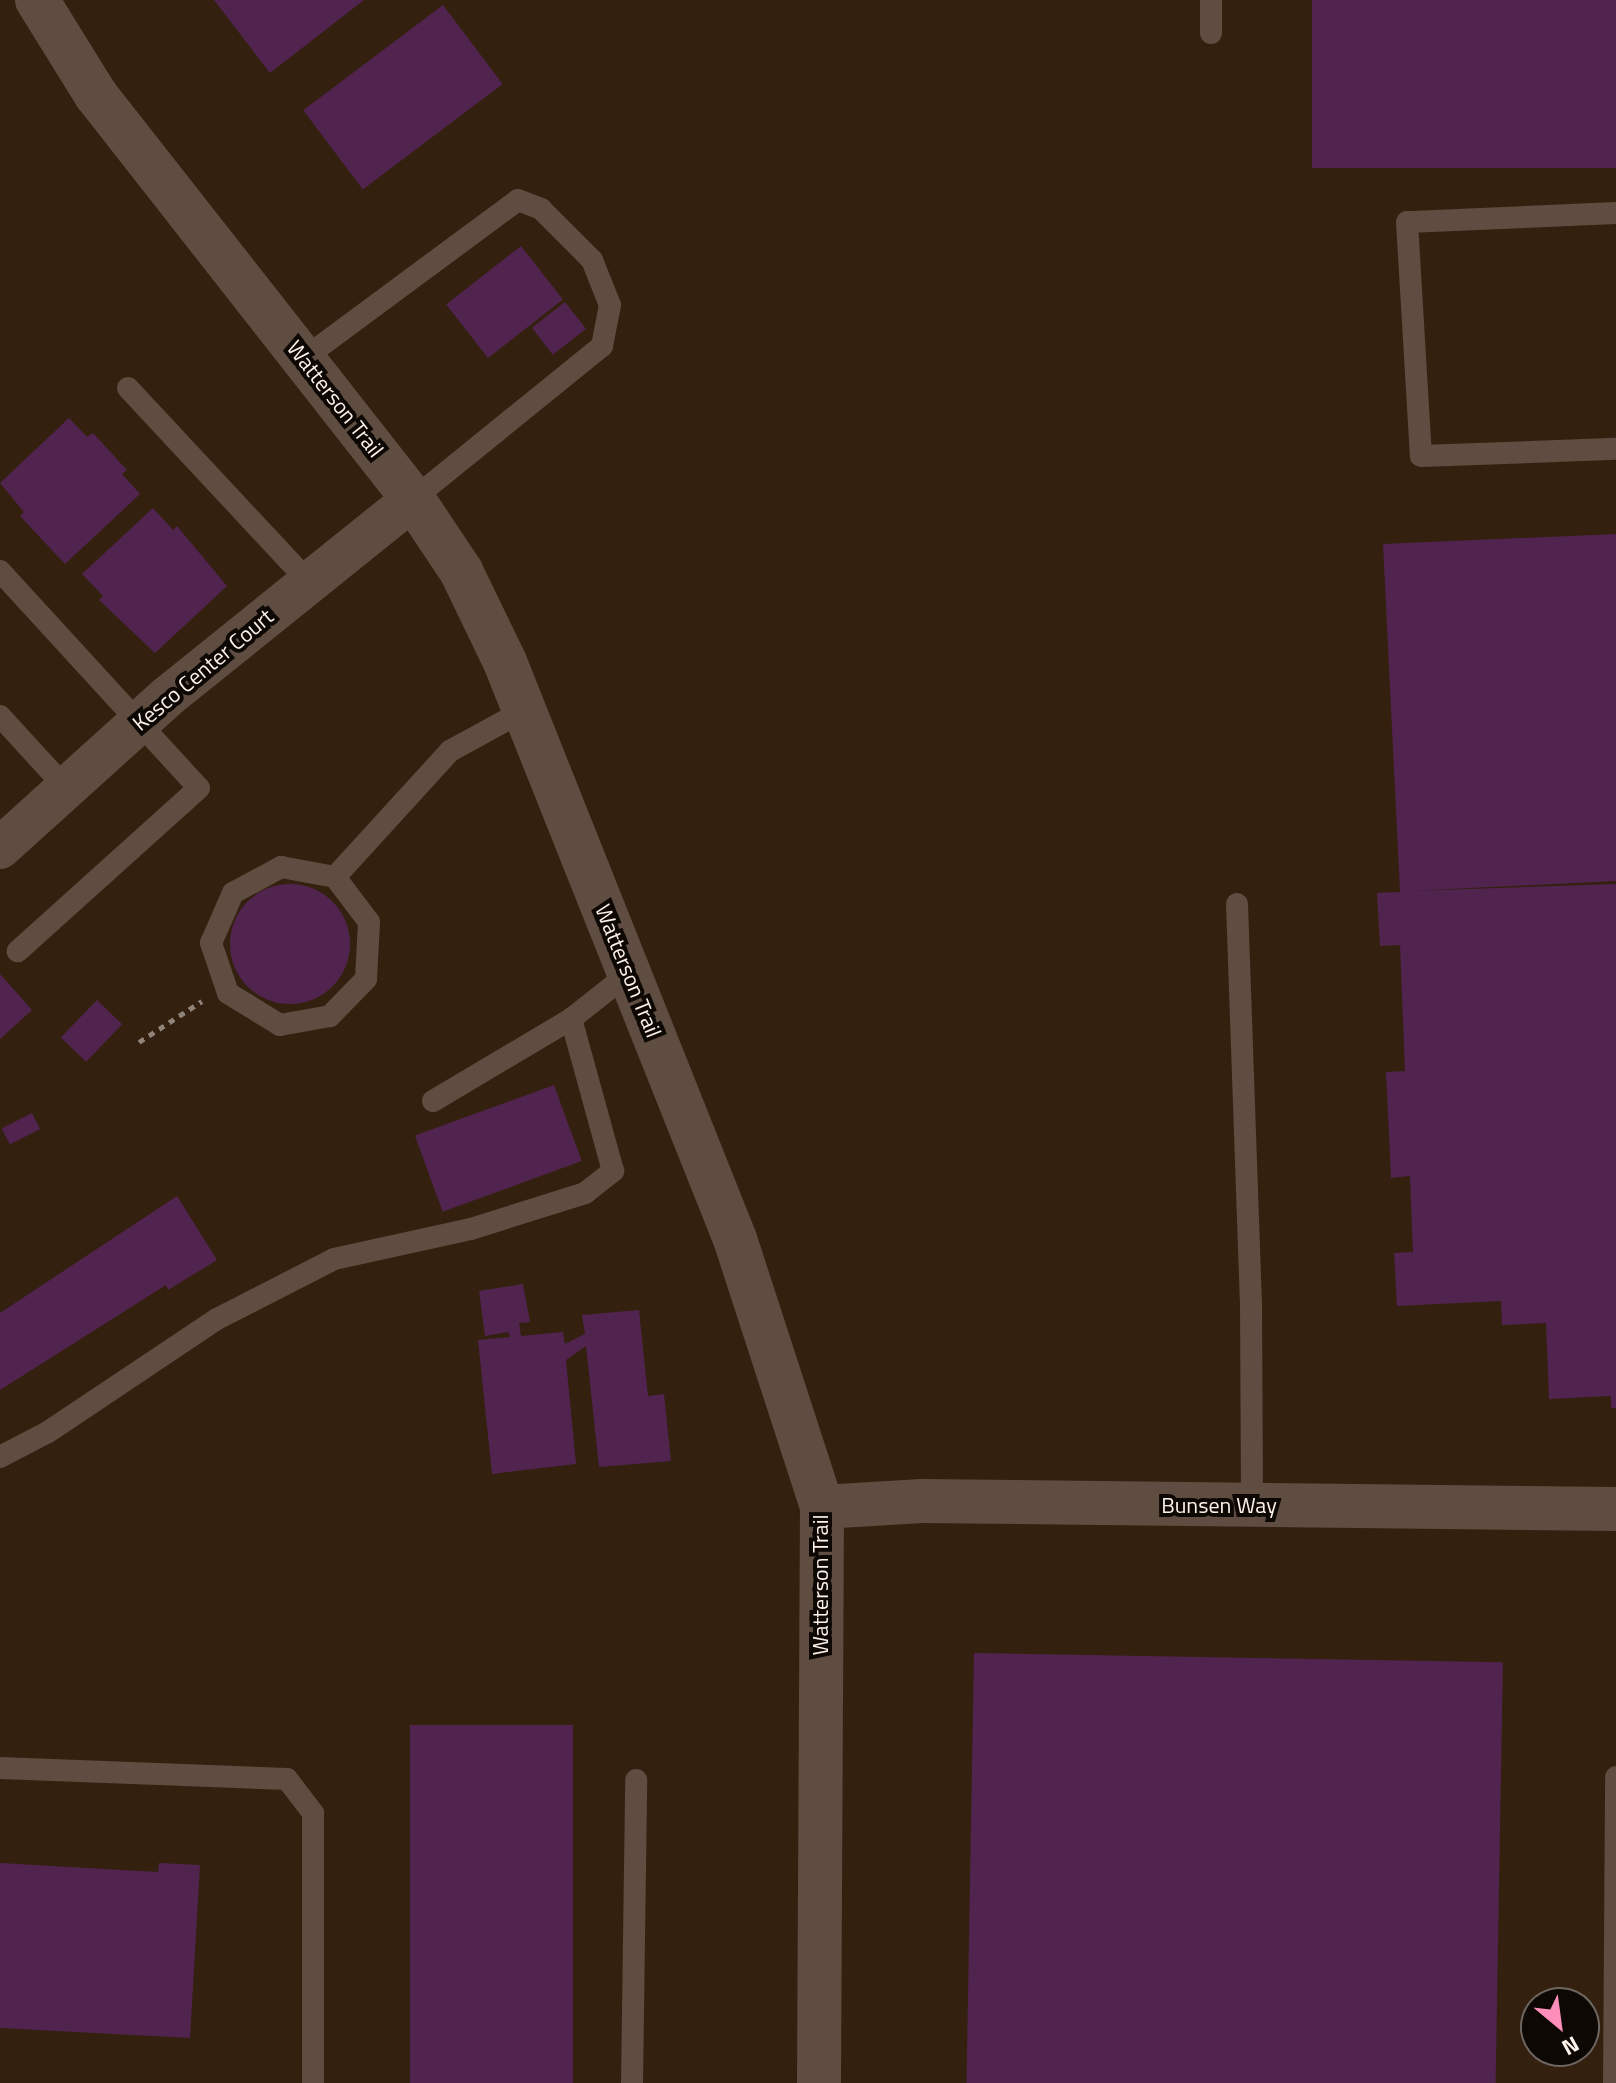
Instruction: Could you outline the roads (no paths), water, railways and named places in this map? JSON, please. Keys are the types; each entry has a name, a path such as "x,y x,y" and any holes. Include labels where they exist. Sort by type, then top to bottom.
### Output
{"main road":[{"name":"Watterson Trail","path":"37,0 96,95 413,499 461,571 525,710 735,1239 822,1507 819,2083"},
{"name":"Bunsen Way","path":"822,1507 922,1501 1616,1509"}],"street":[{"name":"Kesco Center Court","path":"5,833 66,788 141,721 413,499"}],"lane":[{"path":"1211,0 1211,33"},
{"path":"303,359 518,200 541,209 592,260 610,305 602,346 413,499"},
{"path":"1616,213 1407,222 1421,456 1616,449"},
{"path":"128,388 309,582"},
{"path":"0,571 141,721 199,788 18,951"},
{"path":"335,877 450,751 525,710"},
{"path":"0,716 66,788"},
{"path":"281,867 335,877 369,922 366,979 330,1016 280,1025 228,993 211,943 233,893 281,867"},
{"path":"1237,904 1251,1305 1252,1506"},
{"path":"433,1101 571,1019 629,973"},
{"path":"0,1457 48,1432 217,1319 334,1259 471,1229 585,1193 604,1179 613,1171 571,1019"},
{"path":"0,1768 287,1779 313,1813 313,2083"},
{"path":"1614,2083 1616,1777"},
{"path":"632,2083 636,1780"}]}
